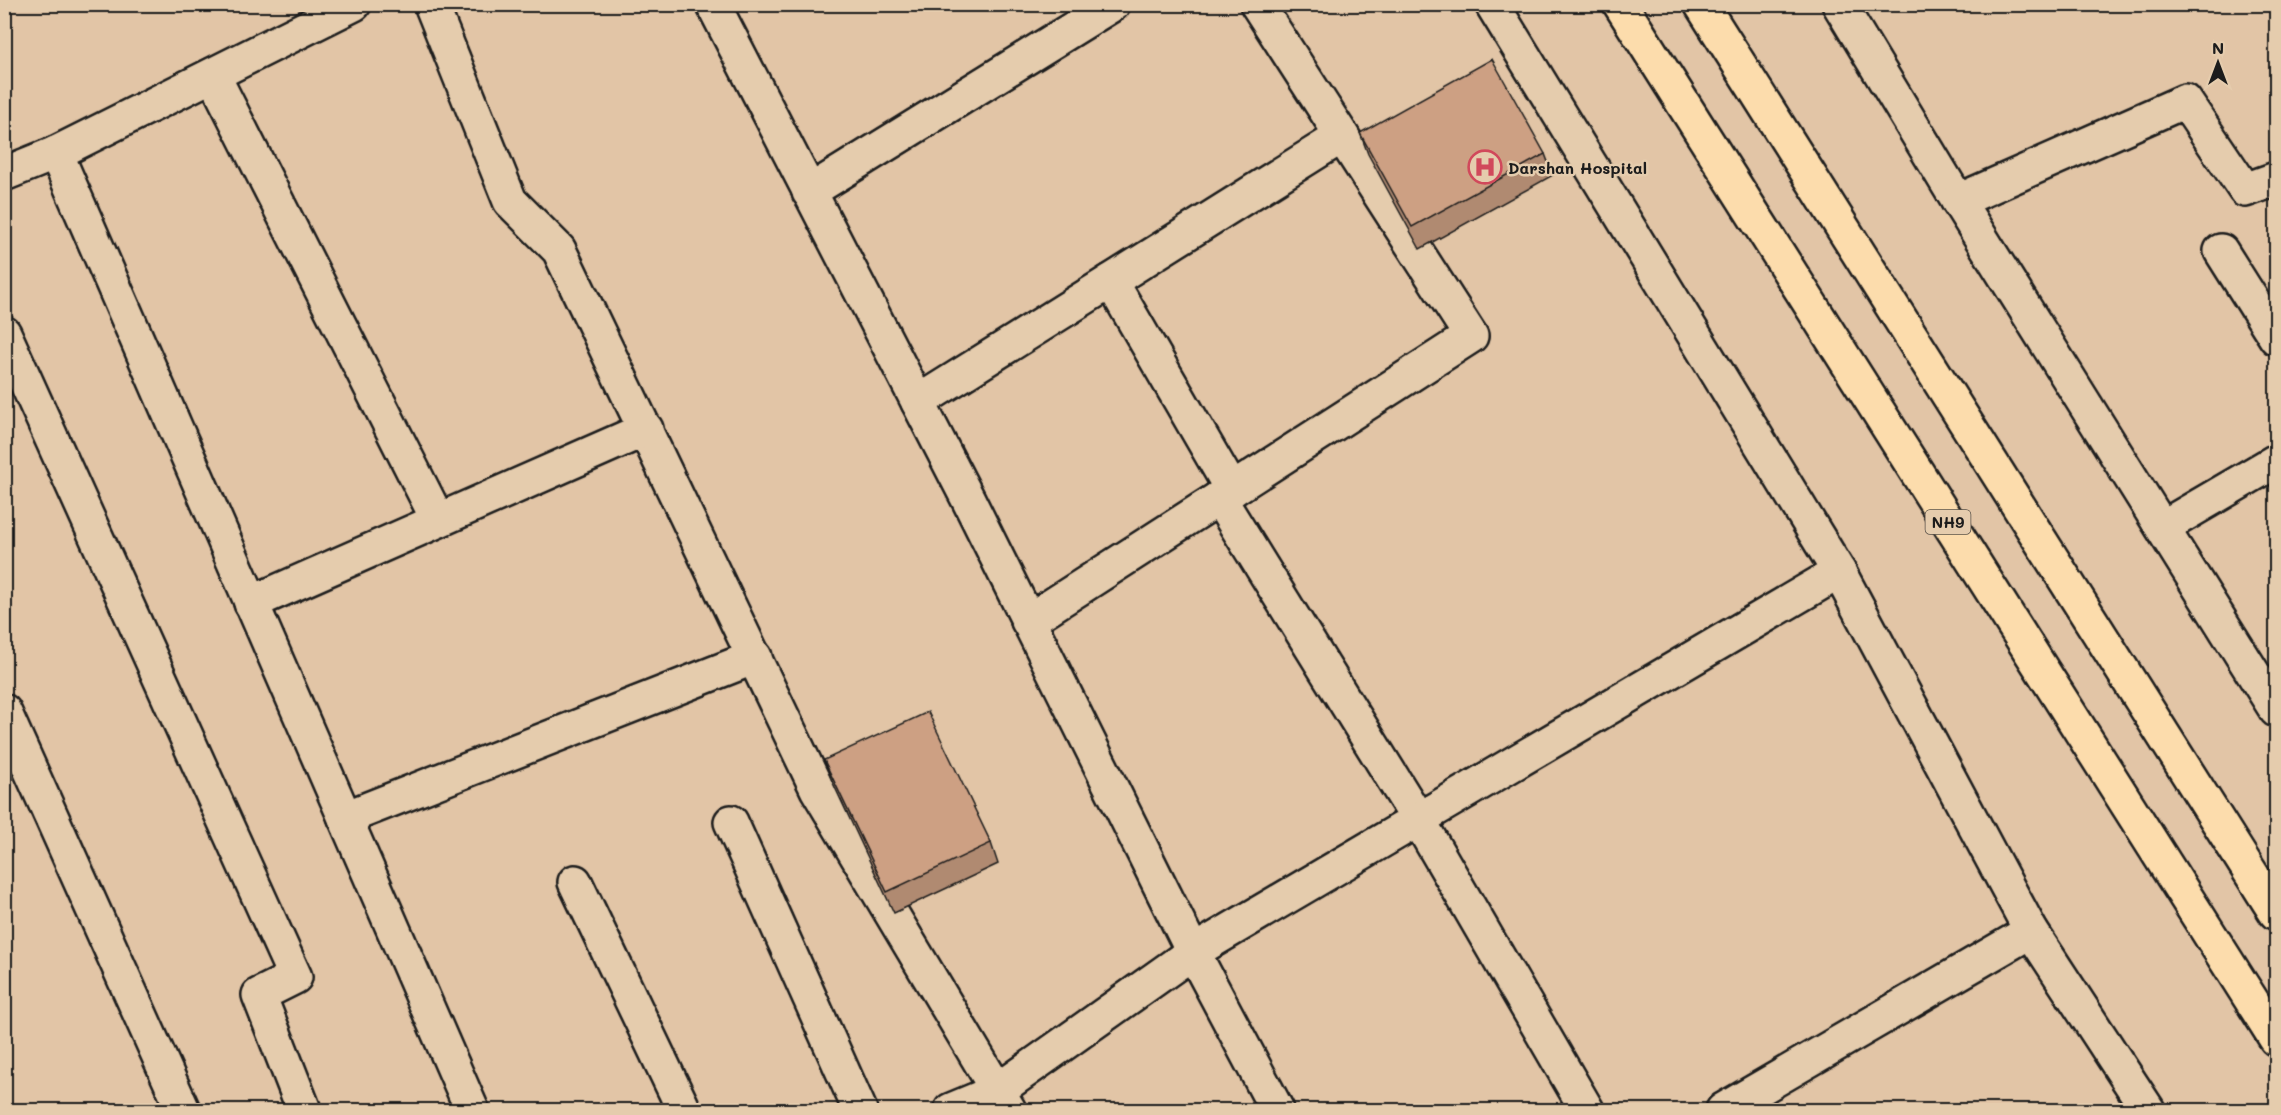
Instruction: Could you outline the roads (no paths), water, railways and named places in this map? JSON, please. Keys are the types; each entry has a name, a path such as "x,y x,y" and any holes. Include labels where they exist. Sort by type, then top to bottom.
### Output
{"highway":[{"name":"NH9","path":"1620,4 2277,1039"},
{"path":"1701,4 2277,912"}],"street":[{"path":"4,174 56,153 354,4"},
{"path":"431,4 510,201 559,250 817,789 1003,1101"},
{"path":"713,4 918,402 1192,952 1277,1110"},
{"path":"810,192 1113,4"},
{"path":"1028,621 1471,336 1257,4"},
{"path":"1492,4 1839,572 2031,931 2148,1110"},
{"path":"1839,4 1958,201 2277,710"},
{"path":"213,75 438,520"},
{"path":"1958,201 2185,101 2245,190 2277,179"},
{"path":"918,402 1342,136"},
{"path":"56,153 472,1110"},
{"path":"2221,251 2277,338"},
{"path":"1111,281 1226,494 1587,1110"},
{"path":"4,333 295,977 259,995 304,1110"},
{"path":"251,603 646,429"},
{"path":"2163,527 2277,461"},
{"path":"951,1110 1003,1101 1192,952 1839,572"},
{"path":"345,818 755,657"},
{"path":"4,711 183,1110"},
{"path":"731,822 860,1110"},
{"path":"575,882 684,1110"},
{"path":"1723,1110 2031,931"}],"place":[{"name":"Darshan Hospital","path":"1485,167"}]}
